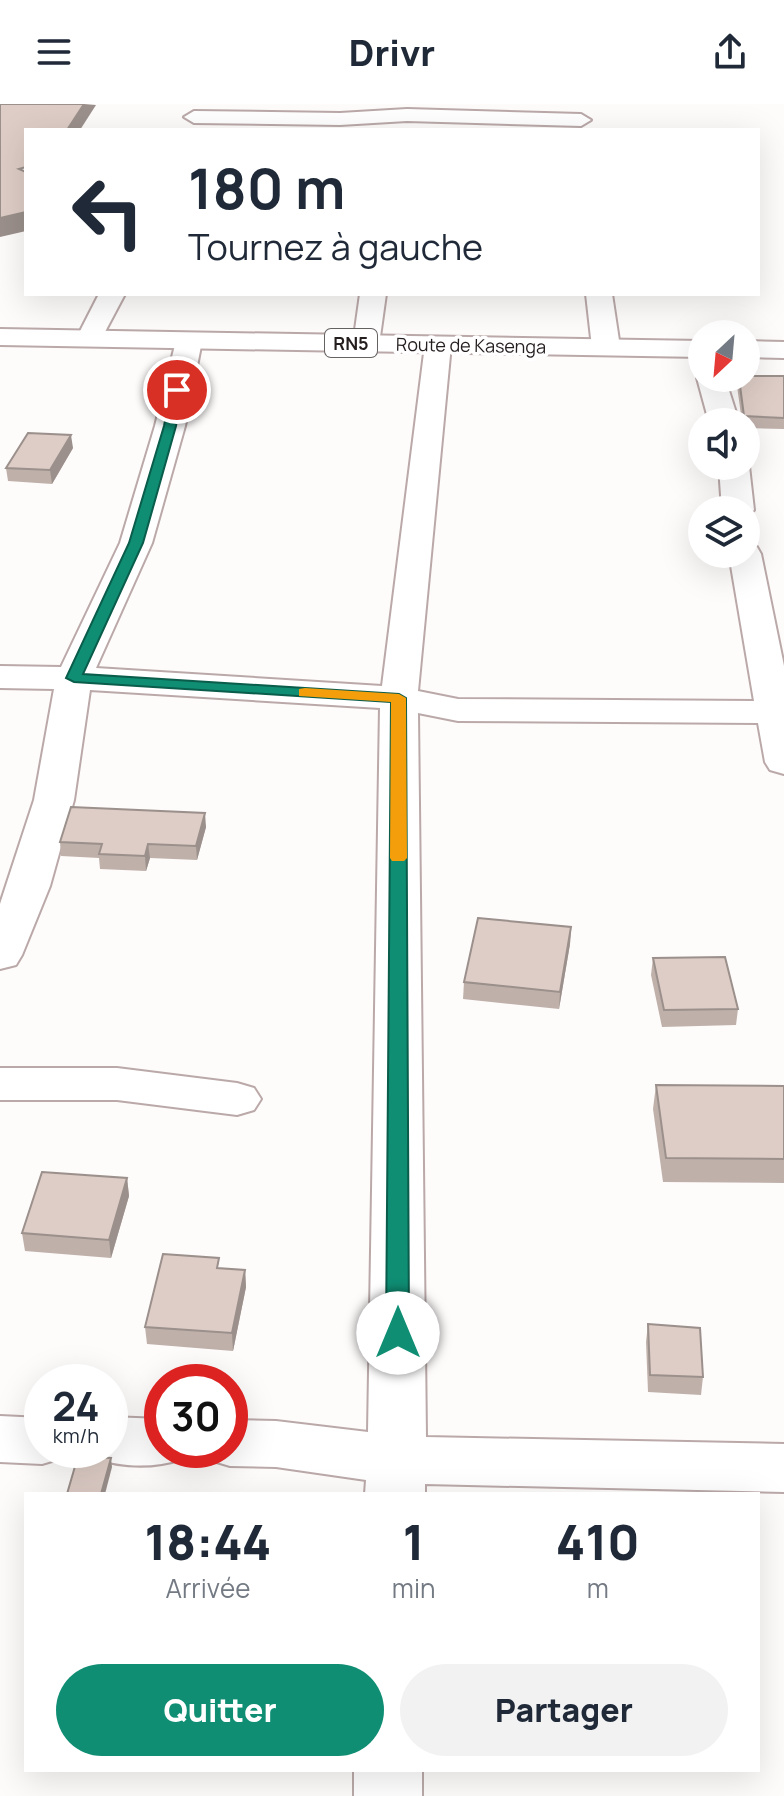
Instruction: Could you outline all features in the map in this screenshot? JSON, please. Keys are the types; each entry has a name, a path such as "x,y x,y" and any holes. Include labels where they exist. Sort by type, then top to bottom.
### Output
{"main road":[{"path":"193,117 340,119 385,123 580,118"},
{"path":"89,339 111,296"},
{"path":"366,344 373,296"},
{"path":"599,296 606,347"},
{"name":"Route de Kasenga","path":"0,337 688,349"},
{"path":"0,955 24,899 54,800 74,678 136,543 170,426 189,341"},
{"path":"396,1477 399,698 438,345"},
{"path":"760,349 784,350"},
{"path":"747,568 784,762"},
{"path":"0,677 74,678 399,698 458,710 773,712"},
{"path":"0,1084 117,1084 237,1099"},
{"path":"0,1439 24,1440"},
{"path":"248,1443 276,1444 396,1477 784,1468"},
{"path":"388,1772 388,1796"}],"building":[{"path":"0,104 84,104 68,128 24,128 24,168 19,169 24,171 24,212 0,218"},
{"path":"760,376 784,376 784,418 760,417 760,408 743,408 741,392 760,392"},
{"path":"28,433 71,435 50,470 6,468"},
{"path":"71,807 205,813 196,846 148,844 145,856 99,854 102,844 60,842"},
{"path":"478,918 571,927 560,992 464,982"},
{"path":"725,957 738,1009 664,1010 653,958"},
{"path":"656,1085 784,1086 784,1159 666,1158"},
{"path":"42,1172 127,1178 109,1240 22,1233"},
{"path":"163,1254 219,1258 217,1268 245,1270 232,1333 145,1327"},
{"path":"648,1324 700,1328 703,1377 650,1375"},
{"path":"75,1468 108,1468 102,1492 68,1492"}],"slow traffic":[{"path":"305,692 399,698 398,858"}],"route":[{"path":"177,390 170,426 136,543 74,678 399,698 398,1333"}]}
